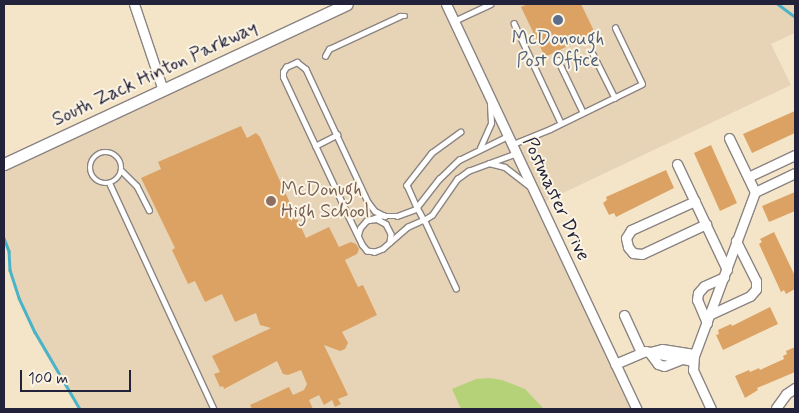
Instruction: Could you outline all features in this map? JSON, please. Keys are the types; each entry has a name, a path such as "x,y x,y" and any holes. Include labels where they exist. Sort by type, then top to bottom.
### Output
{"main road":[{"name":"South Zack Hinton Parkway","path":"4,164 348,4"}],"street":[{"path":"134,4 163,90"},
{"name":"Postmaster Drive","path":"446,4 636,409"},
{"path":"729,138 755,192"},
{"path":"748,177 795,155"},
{"path":"678,164 706,224 725,273"},
{"path":"711,409 696,377 694,358 755,192 795,173"},
{"path":"694,201 631,230 626,238 628,247 634,253 643,254 706,224"},
{"path":"709,318 750,296 756,289 756,280 736,242"},
{"path":"709,318 697,300 697,294 704,286 725,273"},
{"path":"624,315 645,352 680,360 694,358"},
{"path":"616,364 645,352 662,349 694,358"},
{"path":"776,408 786,394 795,388"}],"lane":[{"path":"454,21 490,4"},
{"path":"325,56 329,49 405,16"},
{"path":"514,23 561,123"},
{"path":"358,238 360,228 368,220 379,214 397,216 417,207 439,179 459,160 479,149 561,123 642,84 616,28"},
{"path":"594,54 615,98"},
{"path":"558,60 584,112"},
{"path":"389,244 391,234 379,214 368,202 306,69 297,62 291,63 286,67 283,77 358,238 367,250 375,252 389,244 408,227 432,215 457,179 468,171 517,153"},
{"path":"479,149 485,141 491,123 489,94"},
{"path":"456,289 407,185 432,153 461,132"},
{"path":"315,146 337,135"},
{"path":"122,171 118,179 110,184 100,184 92,178 90,168 93,158 102,152 111,153 119,159 122,171 137,186 149,210"},
{"path":"488,163 505,167 535,192"},
{"path":"110,184 214,409"},
{"path":"368,220 377,220 386,224"}],"shaded area":[{"name":"McDonugh High School","path":"347,4 444,4 636,409 80,409 35,332 19,298 10,270 9,251 4,238 4,164"},
{"path":"452,4 795,4 795,33 771,44 791,85 544,202"}],"green space":[{"path":"490,378 502,380 525,389 544,409 461,409 452,389 476,379"}],"building":[{"name":"McDonough Post Office","path":"528,4 581,4 595,33 545,57 521,7"},
{"path":"795,111 795,133 752,153 743,134"},
{"path":"241,126 247,138 256,133 260,137 306,238 329,227 339,247 351,242 356,244 359,249 357,254 345,260 358,287 363,285 377,315 342,332 348,343 345,349 340,351 324,345 348,395 338,399 341,404 335,407 332,400 324,405 319,395 309,400 313,409 252,409 250,405 289,387 293,395 304,390 307,384 301,370 288,375 283,374 277,361 224,389 223,386 220,387 214,374 220,372 212,356 271,328 260,325 256,313 235,322 222,294 205,302 195,281 188,284 172,250 175,248 141,178 161,169 158,162"},
{"path":"711,145 737,203 720,211 694,153"},
{"path":"666,170 674,188 616,217 614,213 609,215 603,203 607,200 606,197"},
{"path":"795,192 795,211 769,222 762,206"},
{"path":"774,232 795,276 795,289 786,294 784,290 781,292 759,244 762,242 760,239"},
{"path":"770,307 778,324 723,350 716,335 719,334 718,330 731,324 732,326"},
{"path":"795,347 795,372 757,388 758,390 745,398 735,376 749,370 750,372 759,368 760,370 784,359 783,356 787,354 786,351"}],"waterway":[{"path":"778,4 795,17"},
{"path":"4,238 9,251 10,270 19,298 35,332 80,409"}],"place":[{"name":"McDonough Post Office","path":"558,20"},
{"name":"McDonugh High School","path":"271,201"}]}
